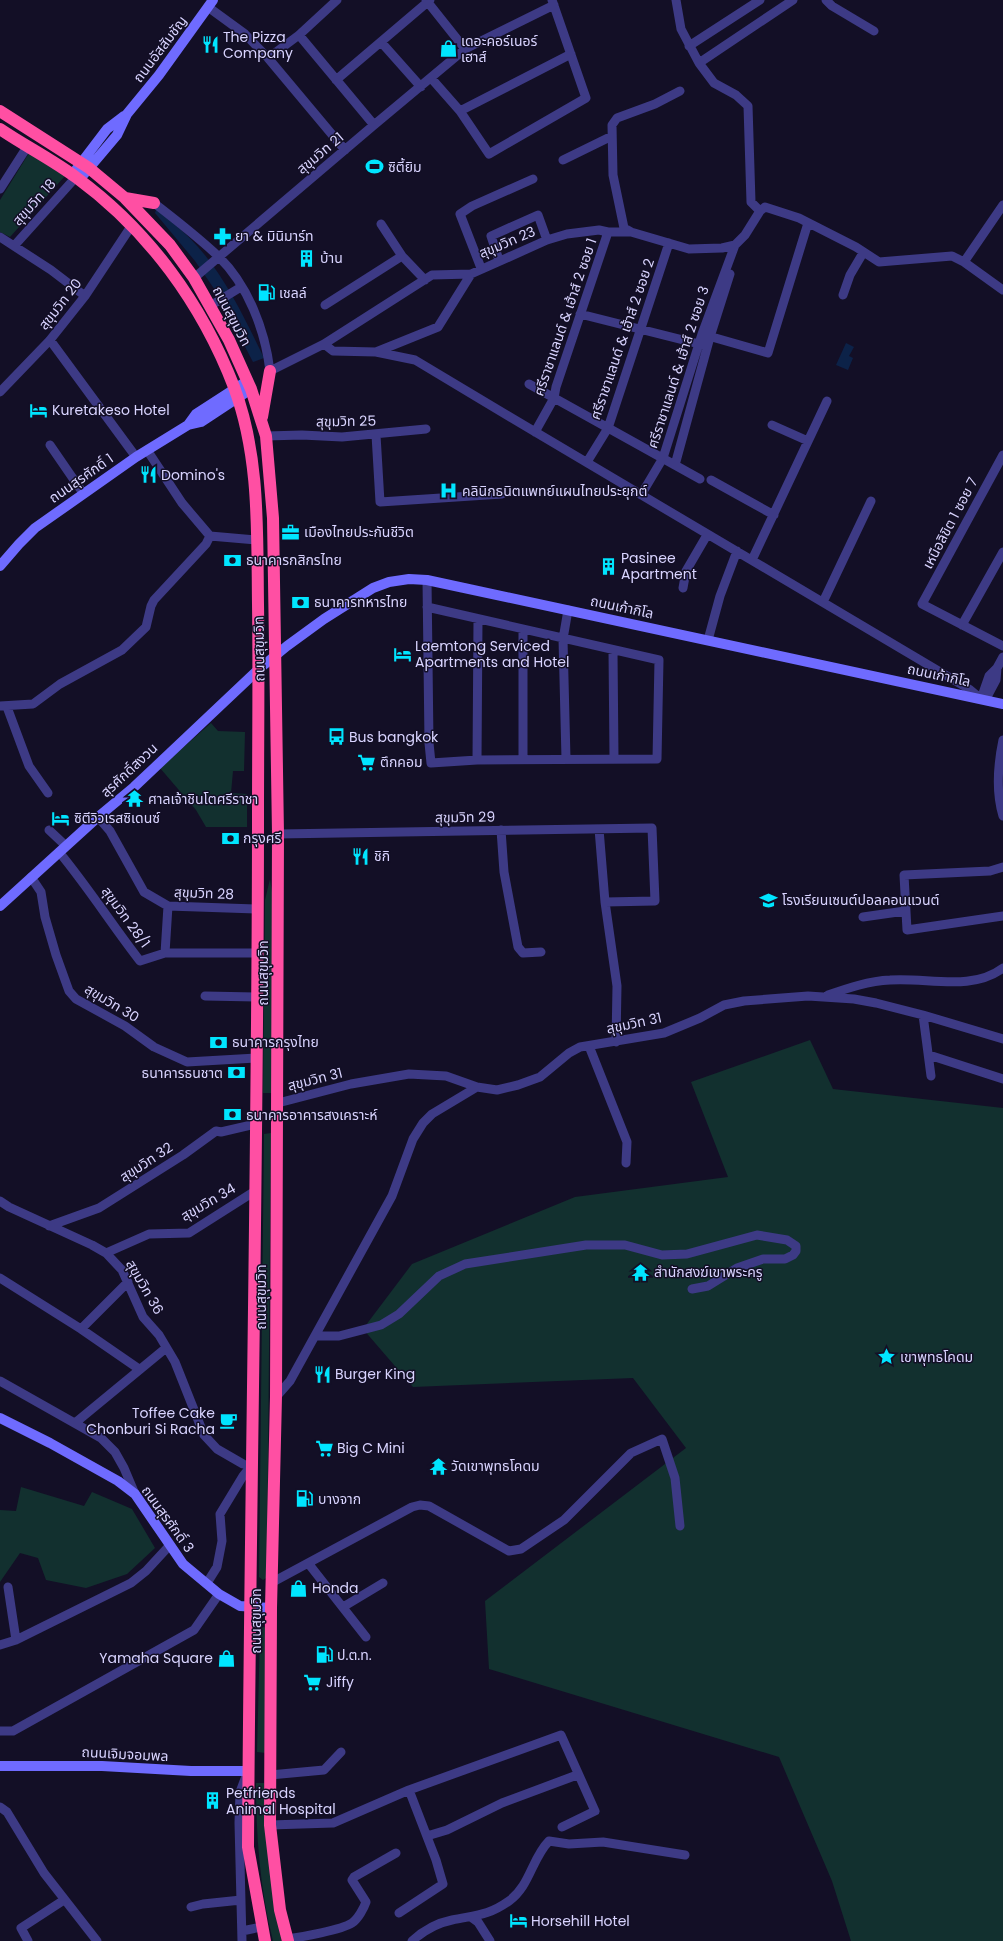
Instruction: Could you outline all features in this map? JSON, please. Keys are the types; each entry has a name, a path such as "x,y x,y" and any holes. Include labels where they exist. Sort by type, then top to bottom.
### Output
{"highway":[{"name":"ถนนสุขุมวิท","path":"0,111 85,166 125,198 198,275 215,304 249,385 262,420 266,436 273,518 278,834 276,1397 271,1583 270,1825 280,1910 288,1940"},
{"name":"ถนนสุขุมวิท","path":"0,129 76,177 116,210 152,246 191,301 215,343 236,393 251,445 257,540 258,997 248,1771 244,1847 265,1941"},
{"path":"125,198 154,203"},
{"path":"262,420 270,371"}],"main road":[{"name":"ถนนอัสสัมชัญ","path":"76,177 85,166 107,129 127,114 159,75 211,3"},
{"name":"ถนนสุรศักดิ์ 1","path":"0,566 18,544 35,528 83,493 136,457 188,425 196,414 249,385"},
{"name":"ถนนเก้ากิโล","path":"258,669 324,619 373,588 389,582 409,579 427,580 1003,704"},
{"name":"สุรศักดิ์สงวน","path":"0,906 98,817 134,787 258,669"},
{"name":"ถนนสุรศักดิ์ 3","path":"0,1418 50,1443 118,1481 135,1494 183,1564 219,1594 240,1606 250,1608 271,1608"},
{"name":"ถนนเจิมจอมพล","path":"0,1766 102,1766 191,1771 248,1771"}],"street":[{"path":"268,58 299,35 337,0"},
{"path":"336,80 428,0 465,49"},
{"path":"676,0 681,29 699,63 714,83 736,95 748,106 751,202 760,211"},
{"path":"689,46 760,0"},
{"path":"699,63 793,0"},
{"path":"826,0 832,6 874,31"},
{"path":"431,78 460,111 489,154 586,98 553,2"},
{"name":"สุขุมวิท 21","path":"198,275 465,49 553,2"},
{"path":"211,3 245,34 268,58 345,150"},
{"path":"299,35 374,125"},
{"path":"381,42 421,87"},
{"path":"460,111 571,54"},
{"path":"631,232 624,228 613,175 612,125 617,118 654,104 680,91"},
{"path":"563,160 612,136"},
{"path":"0,189 27,147"},
{"name":"สุขุมวิท 18","path":"14,246 76,177"},
{"path":"481,268 460,214 472,206 533,179"},
{"path":"154,203 216,260 237,290 260,326 267,348 270,371"},
{"path":"964,262 1003,205"},
{"path":"734,245 745,235 760,211 765,207 774,209 808,223 842,240 875,261 884,263 952,256 964,262 1003,289"},
{"path":"499,260 491,236 538,216 547,240"},
{"path":"580,314 698,345 707,339 768,353 808,223"},
{"path":"382,224 402,256 425,280"},
{"name":"สุขุมวิท 20","path":"0,392 50,340 85,296 132,225"},
{"name":"สุขุมวิท 23","path":"270,371 324,344 432,275 471,274 481,268 547,240 567,234 599,230 608,232 631,232 689,249 722,248 734,245"},
{"name":"ศรีราชาแลนด์ & เฮ้าส์ 2 ซอย 1","path":"535,432 554,398 556,387 608,232"},
{"name":"ศรีราชาแลนด์ & เฮ้าส์ 2 ซอย 3","path":"707,339 738,248 745,235"},
{"path":"0,237 85,296"},
{"name":"ศรีราชาแลนด์ & เฮ้าส์ 2 ซอย 2","path":"587,462 608,428 669,243"},
{"name":"ศรีราชาแลนด์ & เฮ้าส์ 2 ซอย 3","path":"675,465 707,339 734,245"},
{"path":"843,295 850,275 863,253"},
{"path":"325,305 402,256"},
{"path":"376,352 438,327 471,274"},
{"path":"215,304 237,290"},
{"path":"50,340 136,457"},
{"path":"324,344 333,351 376,352 415,360 707,535 737,551 969,689 983,699 989,676 997,668 1003,657"},
{"name":"ศรีราชาแลนด์ & เฮ้าส์ 2 ซอย 3","path":"641,495 663,458 698,345"},
{"path":"529,384 700,479"},
{"path":"752,560 827,401"},
{"path":"772,425 808,441"},
{"name":"สุขุมวิท 25","path":"266,436 302,435 342,437 376,435 426,429"},
{"path":"376,435 380,502 502,494"},
{"path":"50,445 83,493"},
{"path":"147,450 182,503 210,536 257,540"},
{"name":"เหนือลิขิต 1 ซอย 7","path":"962,625 922,604 1003,455"},
{"path":"711,480 774,515"},
{"path":"823,602 870,501"},
{"path":"683,588 686,571 707,535"},
{"path":"48,793 29,766 3,706 32,704 60,684 122,650 136,639 146,627 154,600 191,562 206,544 210,536"},
{"path":"708,640 720,596 737,551"},
{"path":"1003,552 962,625 1003,646"},
{"path":"427,580 427,607 431,763 522,759 656,759 659,660 612,651 427,607"},
{"path":"566,759 563,639 568,610"},
{"path":"477,760 478,620"},
{"path":"522,759 523,629"},
{"path":"612,651 614,758"},
{"path":"1003,740 999,787 999,802 1003,816"},
{"name":"สุขุมวิท 28","path":"98,817 110,831 144,892 168,906 258,909"},
{"name":"สุขุมวิท 29","path":"278,834 652,828 654,901 605,902"},
{"path":"598,829 605,902 617,986 616,1042"},
{"path":"49,830 62,849"},
{"path":"501,830 504,872 518,947 523,953 541,952"},
{"name":"สุขุมวิท 28/1","path":"62,849 104,913 140,961 165,954 258,953"},
{"path":"1003,867 990,871 904,875 907,930 1003,916"},
{"name":"สุขุมวิท 30","path":"31,877 41,892 45,916 56,955 69,991 76,999 125,1026 154,1047 188,1062 257,1058"},
{"path":"165,954 168,906"},
{"path":"863,917 905,911"},
{"path":"822,997 851,987 890,980 960,981 980,978 992,976 1003,968"},
{"path":"206,996 258,997"},
{"name":"สุขุมวิท 31","path":"278,1102 351,1084 409,1074 446,1076 477,1087 497,1090 518,1086 540,1077 580,1047 664,1033 700,1018 724,1005 744,1001 808,996 854,999 923,1015 1003,1039"},
{"path":"923,1015 931,1076"},
{"path":"589,1046 627,1142 626,1163"},
{"path":"929,1055 1003,1079"},
{"path":"276,1397 290,1382 392,1196 414,1139 422,1123 432,1114 477,1087"},
{"name":"สุขุมวิท 32","path":"49,1226 99,1208 183,1155 216,1131 221,1132 256,1124"},
{"name":"สุขุมวิท 34","path":"106,1253 149,1234 189,1233 255,1191"},
{"name":"สุขุมวิท 36","path":"0,1201 9,1207 92,1245 106,1253 122,1270 143,1317 159,1335 175,1362 204,1435 217,1449 243,1464 251,1466"},
{"path":"315,1336 339,1336 381,1324 399,1314 439,1276 465,1264 586,1244 625,1245 662,1255 687,1254 757,1236 787,1240 796,1246 796,1251 793,1256 786,1259 763,1259 737,1268 708,1286 692,1289"},
{"path":"0,1278 81,1329 139,1369"},
{"path":"81,1329 128,1282"},
{"path":"75,1423 166,1348"},
{"path":"0,1381 101,1438 115,1452 124,1468 135,1494"},
{"path":"271,1583 412,1506 429,1506 509,1551 521,1549 564,1520 631,1453 662,1439 675,1478 680,1526"},
{"path":"207,1583 218,1567 222,1541 220,1514 243,1476 251,1466"},
{"path":"0,1645 16,1640 131,1583 146,1571 170,1545"},
{"path":"308,1563 366,1637"},
{"path":"343,1607 383,1583"},
{"path":"8,1587 16,1640"},
{"path":"0,1731 13,1731 194,1630 219,1594"},
{"path":"270,1825 334,1823 409,1790 561,1735 595,1810 562,1827"},
{"path":"270,1775 324,1770 341,1752"},
{"path":"427,1836 447,1830 502,1803 578,1775"},
{"path":"399,1913 443,1884 427,1836 409,1790"},
{"path":"0,1807 7,1812 44,1873 98,1941"},
{"path":"416,1940 440,1924 451,1920 480,1916 510,1901 522,1890 542,1849 549,1841 569,1844 603,1842 685,1855"},
{"path":"242,1941 241,1900 244,1847"},
{"path":"288,1940 313,1935 353,1922 365,1906 366,1902 352,1880 354,1877 396,1853"},
{"path":"28,1941 21,1928 64,1900"},
{"path":"191,1907 241,1900"},
{"path":"471,1917 478,1922 490,1941"},
{"path":"242,1931 261,1927"}],"green space":[{"path":"29,153 65,176 10,237 0,232 0,200"},
{"path":"211,723 218,731 245,732 244,771 233,771 231,793 247,794 247,827 206,827 196,810 160,768"},
{"path":"270,879 273,898 272,1093 263,1093 265,900"},
{"path":"810,1040 833,1089 1003,1108 1003,1941 851,1941 832,1881 779,1757 489,1669 485,1601 686,1448 633,1378 413,1387 363,1329 412,1264 575,1197 728,1177 691,1082"},
{"path":"271,1133 267,1571 266,1578 263,1580 259,1577 264,1134"},
{"path":"21,1487 84,1506 92,1492 132,1509 155,1548 127,1574 86,1588 46,1580 38,1558 20,1553 0,1582 0,1510 16,1511"},
{"path":"261,1628 266,1628 266,1753 257,1752 260,1633"},
{"path":"256,1783 264,1783 269,1862 282,1941 273,1941 265,1902 258,1843"}],"water":[{"path":"156,210 163,214 189,237 215,268 246,321 264,358 253,362 217,293 195,261 155,213"},
{"path":"846,343 854,347 849,356 853,358 848,370 836,365"}],"place":[{"name":"The Pizza Company","path":"210,45"},
{"name":"เดอะคอร์เนอร์ เฮาส์","path":"448,49"},
{"name":"ซิตี้ยิม","path":"375,167"},
{"name":"ยา & มินิมาร์ท","path":"222,236"},
{"name":"บ้าน","path":"307,258"},
{"name":"เชลล์","path":"266,293"},
{"name":"Kuretakeso Hotel","path":"39,410"},
{"name":"Domino's","path":"148,475"},
{"name":"คลินิกธนิตแพทย์แผนไทยประยุกต์","path":"449,491"},
{"name":"เมืองไทยประกันชีวิต","path":"291,532"},
{"name":"ธนาคารกสิกรไทย","path":"233,560"},
{"name":"Pasinee Apartment","path":"608,566"},
{"name":"ธนาคารทหารไทย","path":"301,602"},
{"name":"Laemtong Serviced Apartments and Hotel","path":"402,654"},
{"name":"Bus bangkok","path":"336,737"},
{"name":"ตึกคอม","path":"367,762"},
{"name":"ศาลเจ้าชินโตศรีราชา","path":"135,799"},
{"name":"ซิตีวิวเรสซิเดนซ์","path":"61,818"},
{"name":"กรุงศรี","path":"230,838"},
{"name":"ชิกิ","path":"361,856"},
{"name":"โรงเรียนเซนต์ปอลคอนแวนต์","path":"769,900"},
{"name":"ธนาคารกรุงไทย","path":"219,1042"},
{"name":"ธนาคารธนชาต","path":"236,1073"},
{"name":"ธนาคารอาคารสงเคราะห์","path":"233,1115"},
{"name":"สำนักสงฆ์เขาพระครู","path":"641,1272"},
{"name":"เขาพุทธโคดม","path":"887,1357"},
{"name":"Burger King","path":"322,1374"},
{"name":"Toffee Cake Chonburi Si Racha","path":"228,1421"},
{"name":"Big C Mini","path":"324,1448"},
{"name":"วัดเขาพุทธโคดม","path":"438,1466"},
{"name":"บางจาก","path":"305,1499"},
{"name":"Honda","path":"299,1588"},
{"name":"ป.ต.ท.","path":"324,1655"},
{"name":"Yamaha Square","path":"226,1658"},
{"name":"Jiffy","path":"313,1682"},
{"name":"Petfriends Animal Hospital","path":"213,1801"},
{"name":"Horsehill Hotel","path":"518,1921"}]}
